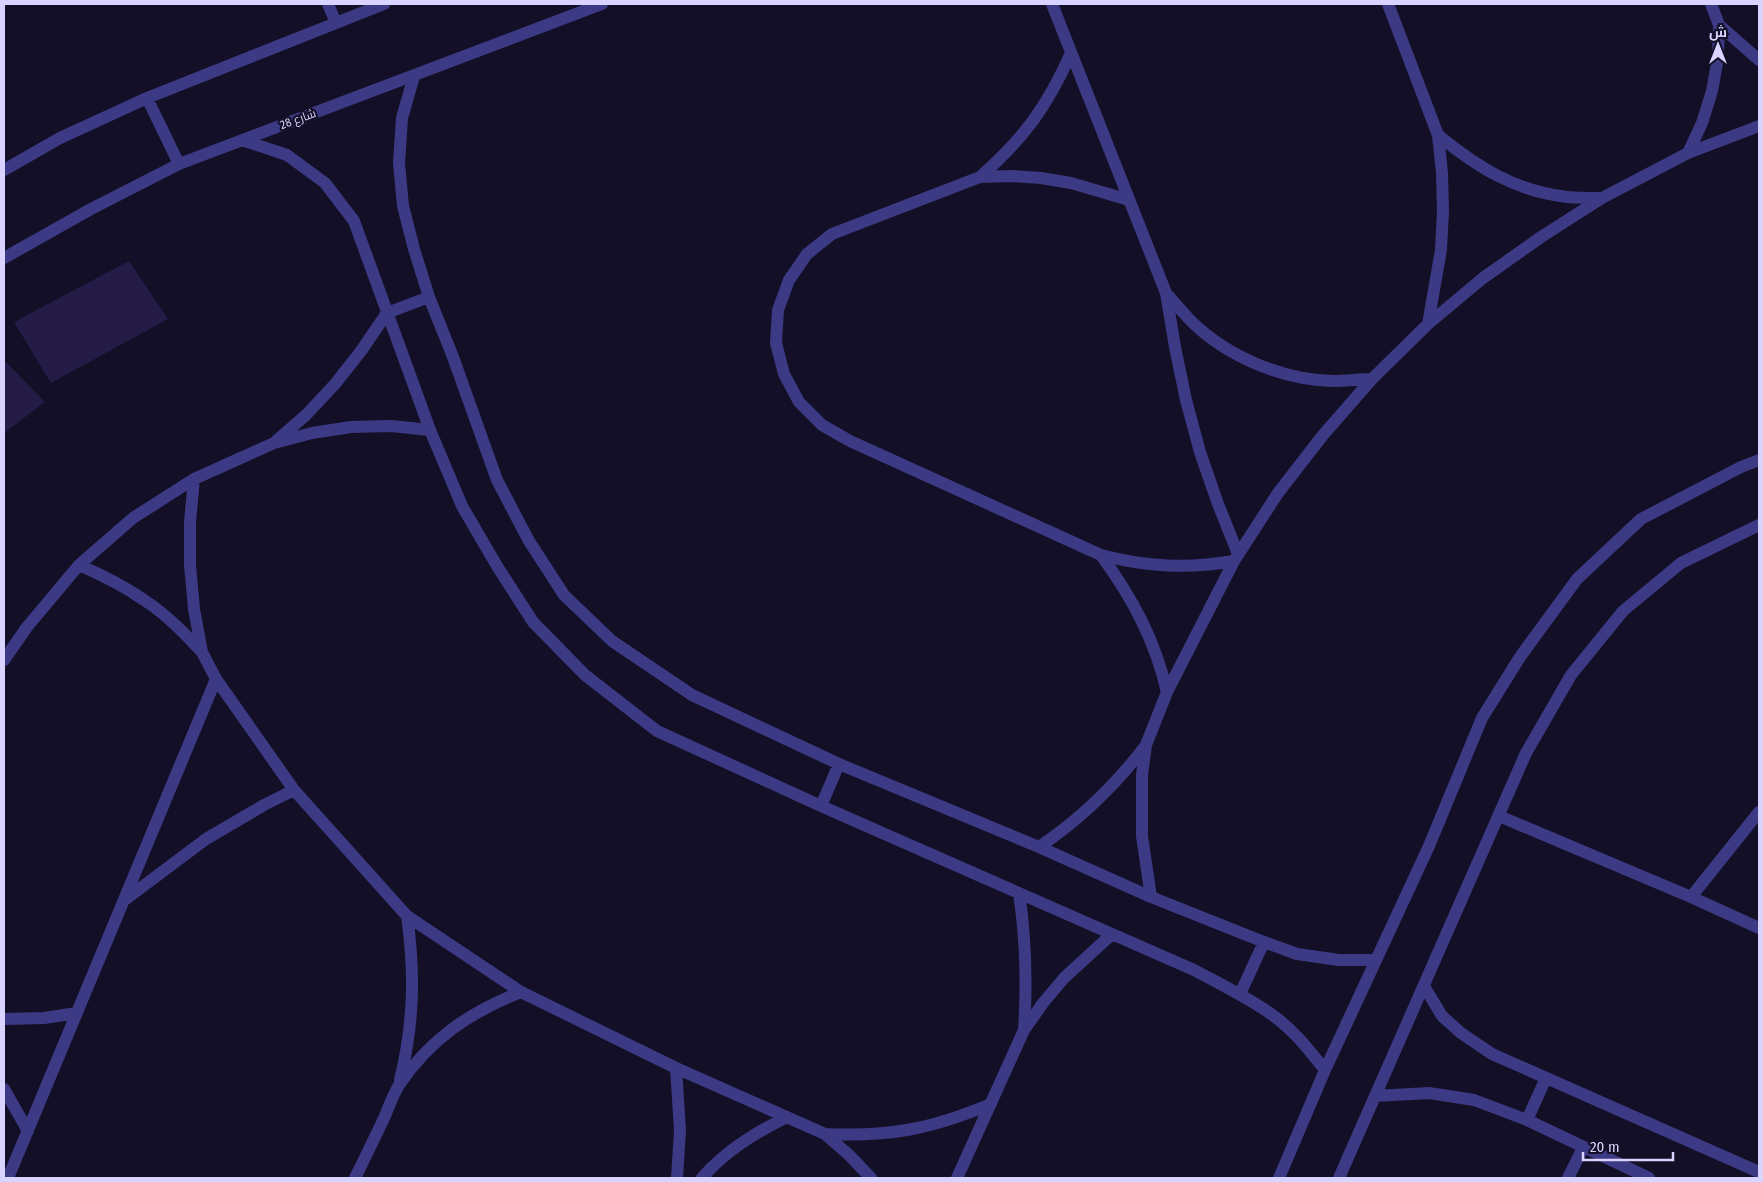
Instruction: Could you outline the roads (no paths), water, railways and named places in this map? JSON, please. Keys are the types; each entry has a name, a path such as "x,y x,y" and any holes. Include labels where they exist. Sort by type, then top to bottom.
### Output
{"street":[{"path":"328,4 336,23"},
{"path":"4,170 60,138 147,98 384,4"},
{"name":"شارع 28","path":"4,258 91,209 179,164 602,4"},
{"path":"1052,4 1166,293 1178,365 1200,452 1236,558"},
{"path":"1388,4 1438,135 1442,192 1441,250 1428,324"},
{"path":"1688,153 1702,123 1712,91 1718,58 1719,26 1711,4"},
{"path":"1719,26 1759,60"},
{"path":"980,177 1004,156 1043,108 1071,53"},
{"path":"414,76 402,118 398,163 403,206 429,297 453,357 497,480 530,541 564,595 612,641 692,695 839,764 1039,847 1151,897 1264,942 1306,955 1339,960 1376,960"},
{"path":"147,98 179,164"},
{"path":"1151,897 1141,814 1142,775 1146,745 1167,692 1236,558 1278,493 1323,435 1372,379 1428,324 1483,278 1541,236 1602,198 1688,153 1759,126"},
{"path":"1438,135 1466,158 1497,176 1530,189 1566,197 1602,198"},
{"path":"242,140 286,155 325,183 354,221 430,430 462,506 533,622 585,675 657,730 821,806 1194,970 1240,994 1272,1014 1301,1040 1325,1070"},
{"path":"1129,200 1071,183 1041,178 980,177 832,234 807,254 789,280 778,310 776,343 784,374 800,402 822,425 850,441 1101,555 1127,562 1154,566 1208,566 1236,558"},
{"path":"1166,293 1192,322 1222,346 1257,364 1294,376 1333,381 1372,379"},
{"path":"274,443 306,415 335,384 387,313 429,297"},
{"path":"4,660 27,627 80,565 133,518 194,479 274,443 312,433 351,427 391,426 430,430"},
{"path":"1279,1178 1325,1070 1429,846 1482,718 1520,657 1577,579 1641,519 1741,467 1759,460"},
{"path":"194,479 190,522 190,565 194,609 202,652"},
{"path":"1339,1178 1526,753 1571,675 1624,611 1681,563 1759,525"},
{"path":"1101,555 1123,587 1146,628 1160,664 1167,692"},
{"path":"80,565 114,581 146,601 176,625 202,652 216,679 294,790 407,916 521,992 676,1068 825,1134 871,1178"},
{"path":"8,1178 216,679"},
{"path":"1039,847 1087,811 1128,768 1146,745"},
{"path":"821,806 839,764"},
{"path":"124,900 206,839 294,790"},
{"path":"1691,897 1759,812"},
{"path":"1499,816 1691,897 1759,928"},
{"path":"1019,893 1026,962 1024,1030"},
{"path":"398,1087 411,1019 412,967 407,916"},
{"path":"957,1178 1024,1030 1064,978 1112,934"},
{"path":"1240,994 1264,942"},
{"path":"1424,986 1442,1016 1461,1033 1492,1054 1759,1172"},
{"path":"356,1178 398,1087 417,1061 439,1039 464,1019 491,1004 521,992"},
{"path":"4,1018 44,1018 77,1013"},
{"path":"676,1068 680,1130 677,1178"},
{"path":"1527,1120 1546,1078"},
{"path":"4,1090 28,1131"},
{"path":"1375,1096 1429,1093 1474,1100 1527,1120 1649,1178"},
{"path":"825,1134 893,1133 927,1127 960,1117 991,1104"},
{"path":"702,1178 732,1149 758,1132 787,1117"},
{"path":"1568,1178 1583,1148"}]}
